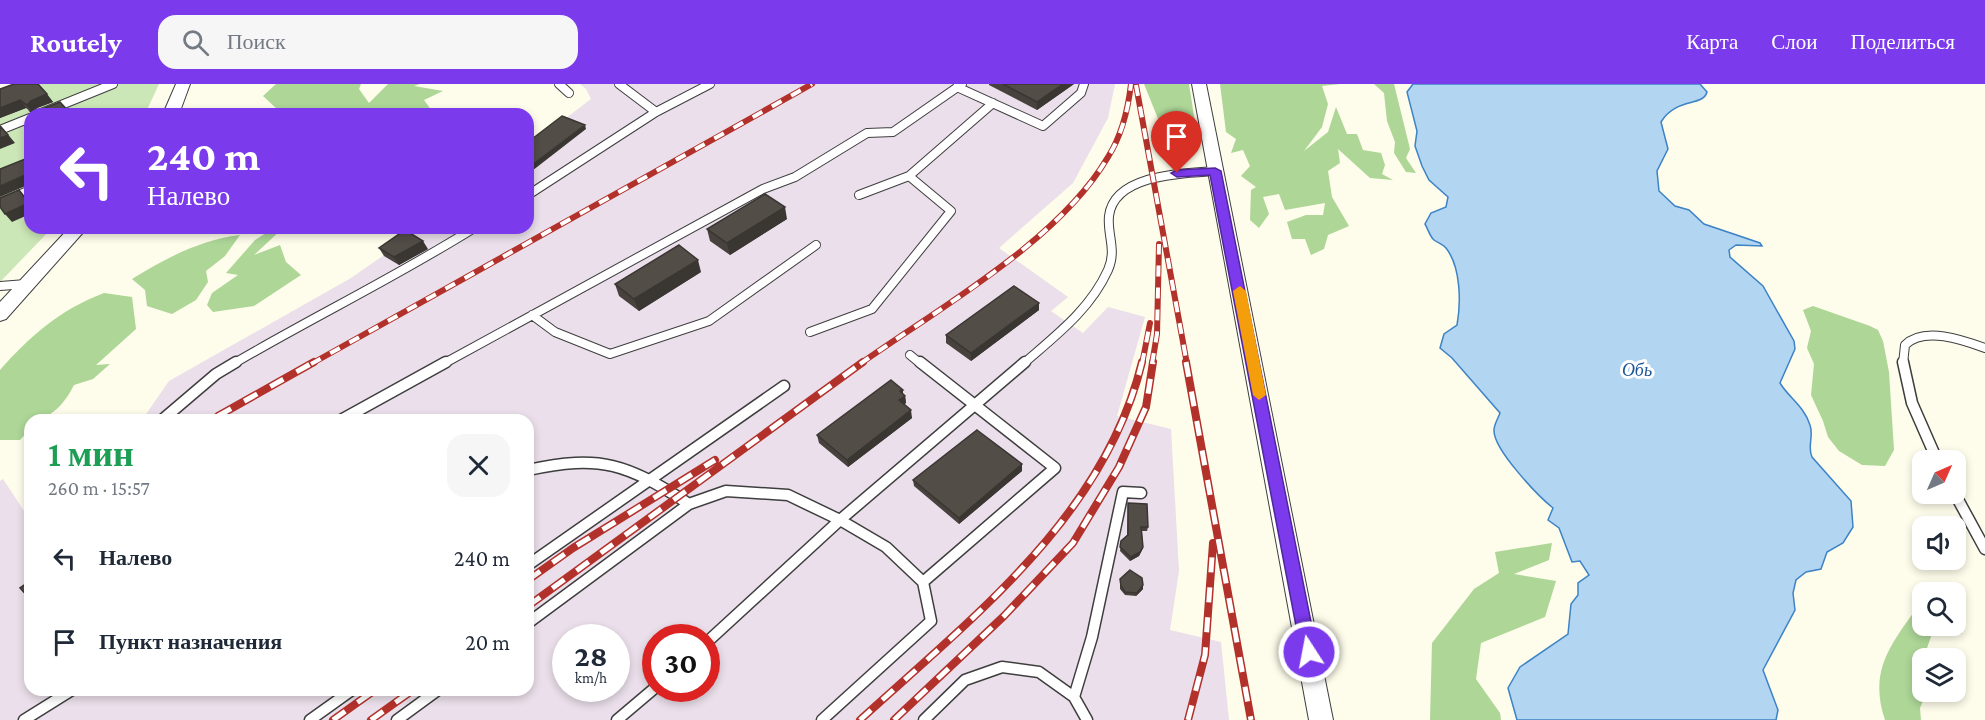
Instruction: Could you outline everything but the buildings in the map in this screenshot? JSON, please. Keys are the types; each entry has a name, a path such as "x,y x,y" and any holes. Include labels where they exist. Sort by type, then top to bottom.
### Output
{"street":[{"path":"173,108 183,84"},
{"path":"1199,84 1321,720"},
{"path":"0,314 73,234"}],"lane":[{"path":"54,108 113,84"},
{"path":"559,84 568,93"},
{"path":"619,84 656,112"},
{"path":"534,191 656,112 710,84"},
{"path":"352,414 763,189 795,177 867,133 893,132 959,86 1043,126 1081,93 1084,84"},
{"path":"859,195 909,176 993,103"},
{"path":"0,130 24,120"},
{"path":"720,630 840,520 1070,324 1099,285 1113,255 1109,214 1116,199 1132,187 1153,177 1215,171"},
{"path":"810,332 872,309 951,211 909,176"},
{"path":"0,203 24,193"},
{"path":"169,414 216,374 315,316 423,260 464,234"},
{"path":"532,315 555,333 610,354 709,321 816,245"},
{"path":"0,286 26,284"},
{"path":"1931,450 1906,383 1903,351 1906,343 1912,339 1933,336 1985,348"},
{"path":"910,355 976,404 1054,468 923,582"},
{"path":"534,561 784,386"},
{"path":"534,468 560,462 593,460 626,468 651,480 689,504"},
{"path":"534,619 689,504 726,491 788,495 840,520 886,547 923,582 931,621 822,720"},
{"path":"1074,697 1092,637 1123,492 1141,493"},
{"path":"1960,504 1985,549"},
{"path":"924,720 964,680 1002,667 1040,672 1074,697 1087,720"},
{"path":"24,720 62,696"},
{"path":"310,720 344,696"},
{"path":"397,720 430,696"},
{"path":"617,720 642,699"}],"shaded area":[{"path":"580,84 1115,84 1108,118 1073,183 999,248 1068,297 1051,311 1083,333 1108,307 1145,317 1117,416 1171,429 1179,571 1170,630 1221,642 1229,720 0,720 0,481 3,479 24,511 24,696 534,696 534,414 146,414 169,381 351,278 414,234 534,234 534,142 591,99 586,89"}],"green space":[{"path":"27,84 159,84 148,108 24,108 24,234 46,234 0,282 0,94"},
{"path":"276,84 361,84 359,89 369,103 388,84 420,84 414,86 443,91 424,100 430,108 276,108 263,96"},
{"path":"1144,84 1189,84 1197,135 1187,145 1167,141"},
{"path":"1220,84 1340,84 1322,86 1328,104 1322,127 1304,151 1328,132 1336,107 1347,134 1357,134 1363,150 1381,153 1385,165 1382,174 1393,180 1370,178 1338,149 1340,163 1328,171 1332,197 1349,226 1328,235 1324,249 1311,255 1305,239 1292,239 1287,222 1306,215 1323,215 1325,203 1285,210 1279,194 1263,197 1269,214 1259,228 1250,220 1251,190 1256,187 1241,176 1250,166 1243,150 1231,153 1236,139 1226,132"},
{"path":"1374,84 1394,84 1410,149 1406,158 1416,173 1406,172 1394,153 1395,142 1387,121 1384,93"},
{"path":"264,234 277,234 254,255 280,245 286,262 301,275 254,306 213,312 207,305 212,293 238,275 226,273 255,240"},
{"path":"240,235 225,256 206,271 208,282 196,300 172,314 147,306 145,290 132,279 184,251 225,237"},
{"path":"104,293 132,297 136,329 96,365 110,364 93,379 74,385 62,404 51,414 24,414 24,436 20,440 0,440 0,370 47,325"},
{"path":"1813,306 1878,330 1883,341 1889,372 1894,450 1885,466 1862,465 1839,451 1828,437 1811,395 1814,364 1807,348 1811,331 1803,310"},
{"path":"1552,543 1549,560 1514,574 1556,581 1545,617 1481,643 1476,679 1500,713 1501,720 1430,720 1432,643 1474,589 1499,573 1495,552"},
{"path":"1912,615 1912,636 1931,636 1927,648 1912,648 1912,702 1923,702 1920,708 1921,720 1885,720 1880,701 1879,684 1882,669 1894,641"}],"water":[{"name":"Обь","path":"1413,84 1700,84 1707,92 1700,100 1674,109 1661,122 1668,149 1657,171 1659,191 1675,206 1689,210 1704,224 1760,243 1762,246 1736,245 1729,250 1730,257 1763,286 1794,341 1795,349 1780,383 1807,418 1811,429 1812,457 1851,501 1853,527 1843,543 1827,552 1821,569 1806,572 1796,580 1793,593 1795,610 1763,670 1778,710 1776,720 1517,720 1508,688 1520,667 1568,634 1571,604 1578,595 1578,583 1589,575 1580,561 1572,562 1559,528 1548,520 1553,508 1527,483 1501,449 1494,430 1500,413 1452,358 1440,348 1444,334 1457,325 1459,285 1451,256 1445,247 1433,239 1425,224 1431,213 1446,207 1448,197 1429,180 1415,146 1417,131 1407,92"}],"railway":[{"path":"311,364 812,84"},
{"path":"860,364 995,271 1060,217 1087,188 1113,149 1124,122 1131,84"},
{"path":"1136,85 1187,364"},
{"path":"1152,364 1157,334 1159,244"},
{"path":"1142,364 1150,323"},
{"path":"222,414 314,362"},
{"path":"534,602 863,362"},
{"path":"860,720 989,603 1066,516 1098,469 1124,417 1142,362"},
{"path":"894,720 1004,616 1073,543 1119,467 1146,407 1153,362"},
{"path":"1186,362 1251,720"},
{"path":"534,576 573,548 715,460"},
{"path":"1188,720 1205,655 1213,543"},
{"path":"333,720 367,696"},
{"path":"371,720 405,696"}],"slow traffic":[{"path":"1240,291 1259,395"}],"route":[{"path":"1177,173 1215,171 1309,652"}]}
